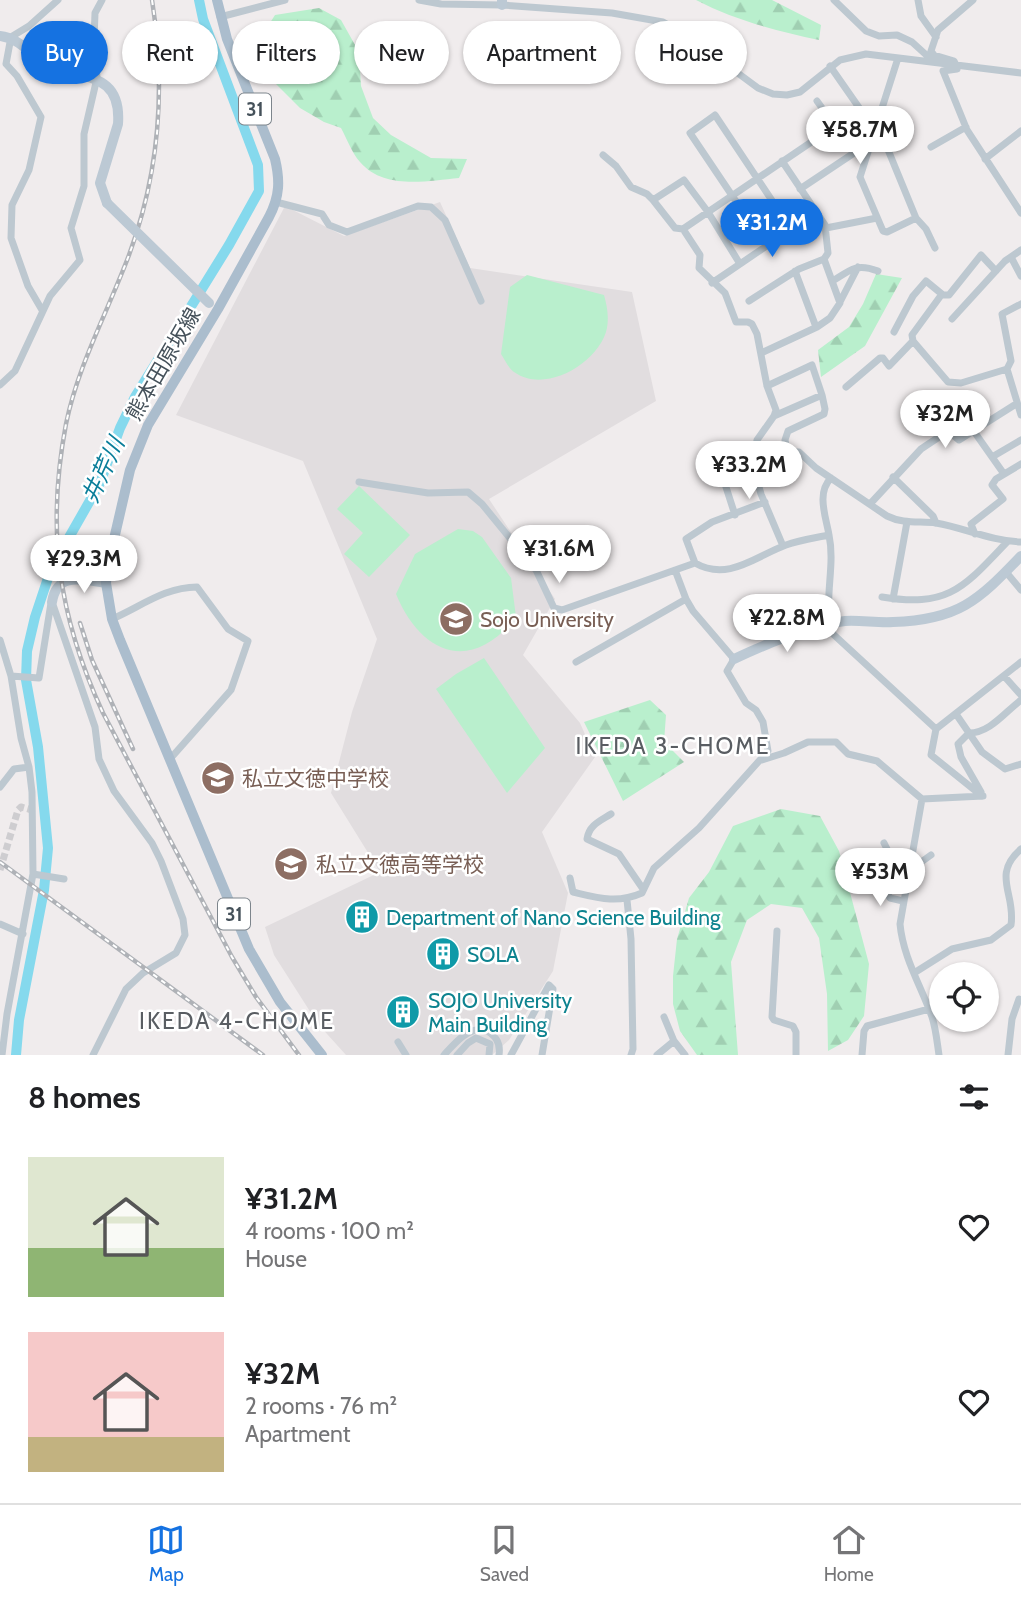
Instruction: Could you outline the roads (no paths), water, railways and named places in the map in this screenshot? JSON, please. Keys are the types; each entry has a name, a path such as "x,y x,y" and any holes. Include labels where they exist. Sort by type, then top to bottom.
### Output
{"main road":[{"name":"熊本田原坂線","path":"217,0 227,39 275,159 279,174 276,202 148,425 130,470 106,583 112,619 254,957 280,1002 322,1055"}],"street":[{"path":"41,310 28,286 11,238 12,205 29,170 41,117 17,76 6,64 11,37 29,26 58,0"},
{"path":"95,21 95,13 102,0"},
{"path":"220,17 285,0"},
{"path":"419,0 441,4 502,2 612,13 663,22 685,34 758,88 773,94 800,92 830,66 851,56 866,54 1021,73"},
{"path":"834,0 866,31 879,36 897,35 912,41 934,63"},
{"path":"918,0 921,16 936,37"},
{"path":"961,67 954,61 934,55 931,51 938,30 973,0"},
{"path":"0,36 11,37 21,44"},
{"path":"898,58 860,177 884,232 916,218"},
{"path":"603,155 616,166 631,187 647,194 653,200 675,228 683,229 860,109 830,66"},
{"path":"961,67 943,71 966,127 1021,213"},
{"path":"0,385 15,371 41,310 80,260 71,228 84,186 84,134 96,84"},
{"path":"104,84 113,92 119,114 100,183 107,203 214,306"},
{"path":"800,190 857,151 817,102"},
{"path":"766,246 690,133 715,115 791,229"},
{"path":"877,122 916,218 926,229 935,248"},
{"path":"931,147 966,127"},
{"path":"985,159 1021,131"},
{"path":"749,300 795,271 824,259 828,253 826,228 782,160"},
{"path":"653,200 684,180 708,212 740,264"},
{"path":"276,202 322,214 329,225 347,232 418,206 431,207 445,220 481,301"},
{"path":"712,283 815,213"},
{"path":"826,228 877,218"},
{"path":"683,229 700,255 699,268 725,293 736,322 752,324 758,334 766,386 776,410 761,434 753,465 783,546"},
{"path":"952,318 996,271 1021,250"},
{"path":"894,332 913,296 926,281 942,294 949,295 981,255 996,271"},
{"path":"1011,257 1021,276"},
{"path":"824,259 840,303"},
{"path":"833,281 858,267 866,266 878,271"},
{"path":"761,353 830,318 858,267"},
{"path":"795,271 816,327"},
{"path":"942,294 912,335 913,341 948,382 961,383 1007,369"},
{"path":"870,504 921,449 948,431 959,440 973,430 1019,409 1007,369 1011,361 1002,314 1021,304"},
{"path":"846,387 880,358 889,366 913,341"},
{"path":"766,386 812,365 822,394 824,414 788,431 786,451"},
{"path":"774,416 822,394"},
{"path":"973,430 1004,474"},
{"path":"992,457 1021,440"},
{"path":"755,451 799,453 831,478 898,521 936,523 1007,542 1021,542"},
{"path":"975,534 971,524 1003,499 992,485 1021,464"},
{"path":"893,477 933,516 936,523"},
{"path":"831,478 825,484 822,499 831,556 827,599 833,635 936,729"},
{"path":"359,482 428,493 468,492 482,504 536,570 554,608 562,610 695,563"},
{"path":"725,484 735,515"},
{"path":"765,502 712,522 686,539 695,563 705,569 725,571 783,546 829,535"},
{"path":"893,599 907,522"},
{"path":"882,597 924,600 957,590 1007,542"},
{"path":"570,878 573,892 601,899 627,900 642,893 653,868 699,828 768,751 764,723 756,710 746,703 727,671 734,659 756,648 846,621 920,621 952,613 978,599 1021,556"},
{"path":"675,570 693,611 734,659"},
{"path":"1006,572 1021,590"},
{"path":"11,676 39,678 55,590 74,578 106,583"},
{"path":"112,619 156,597 186,587 197,587 228,629 248,641 231,690 170,760"},
{"path":"576,663 686,599"},
{"path":"52,602 95,727 99,759 114,791 152,843 161,861 183,919 185,935 176,953 143,973 126,989 93,1055"},
{"path":"0,640 11,676 29,767 33,874 6,1014 2,1055"},
{"path":"983,796 931,755 936,729 1021,662"},
{"path":"983,796 961,757 958,744 969,733 989,728 1021,697 1003,676"},
{"path":"956,714 982,752 1005,769 1021,764"},
{"path":"761,760 808,742 836,742 848,754 877,761 922,799 983,796"},
{"path":"0,787 14,769 29,767"},
{"path":"862,1055 864,1031 867,1026 929,1009 901,940 900,924 922,799"},
{"path":"611,814 594,824 587,839 619,854 643,890"},
{"path":"884,843 892,859 900,866 917,865 931,855"},
{"path":"914,973 952,948 991,940 1011,925 1013,914 1005,875 1011,858 1021,849"},
{"path":"864,869 892,859"},
{"path":"33,874 64,879"},
{"path":"881,883 890,898 903,901"},
{"path":"627,900 632,967 632,1055"},
{"path":"0,924 23,934"},
{"path":"777,931 772,1017 793,1026 796,1032 796,1055"},
{"path":"511,1055 549,985 553,989 542,1055"},
{"path":"1009,1055 1012,1019 1020,999"},
{"path":"664,1017 674,1041 685,1055"},
{"path":"444,1055 465,1034 474,1029 485,1029 492,1034 500,1048 499,1055"},
{"path":"936,1032 939,1055"},
{"path":"457,1055 468,1042 476,1038 490,1044 489,1055"},
{"path":"656,1055 674,1041"},
{"path":"398,1042 407,1055"}],"waterway":[{"name":"井芹川","path":"16,1055 19,1020 44,890 48,848 38,747 26,680 27,651 35,617 51,569 100,483 120,428 135,397 229,245 259,191 258,165 203,19 199,0"}],"tunnel":[{"path":"0,870 18,810 21,807 32,810"}],"railway":[{"path":"152,0 159,65 154,161 148,192 129,255 71,402 60,463 57,500 60,572 75,642 103,713 232,957 256,997 299,1055"},
{"path":"80,623 92,660 133,749"},
{"path":"0,862 263,1055"}],"place":[{"name":"Sojo University","path":"456,619"},
{"name":"私立文徳中学校","path":"218,778"},
{"name":"私立文徳高等学校","path":"291,864"},
{"name":"Department of Nano Science Building","path":"362,917"},
{"name":"SOLA","path":"443,954"},
{"name":"SOJO University Main Building","path":"403,1012"}],"district":[{"name":"IKEDA 3-CHOME","path":"673,746"},
{"name":"IKEDA 4-CHOME","path":"237,1021"}]}
